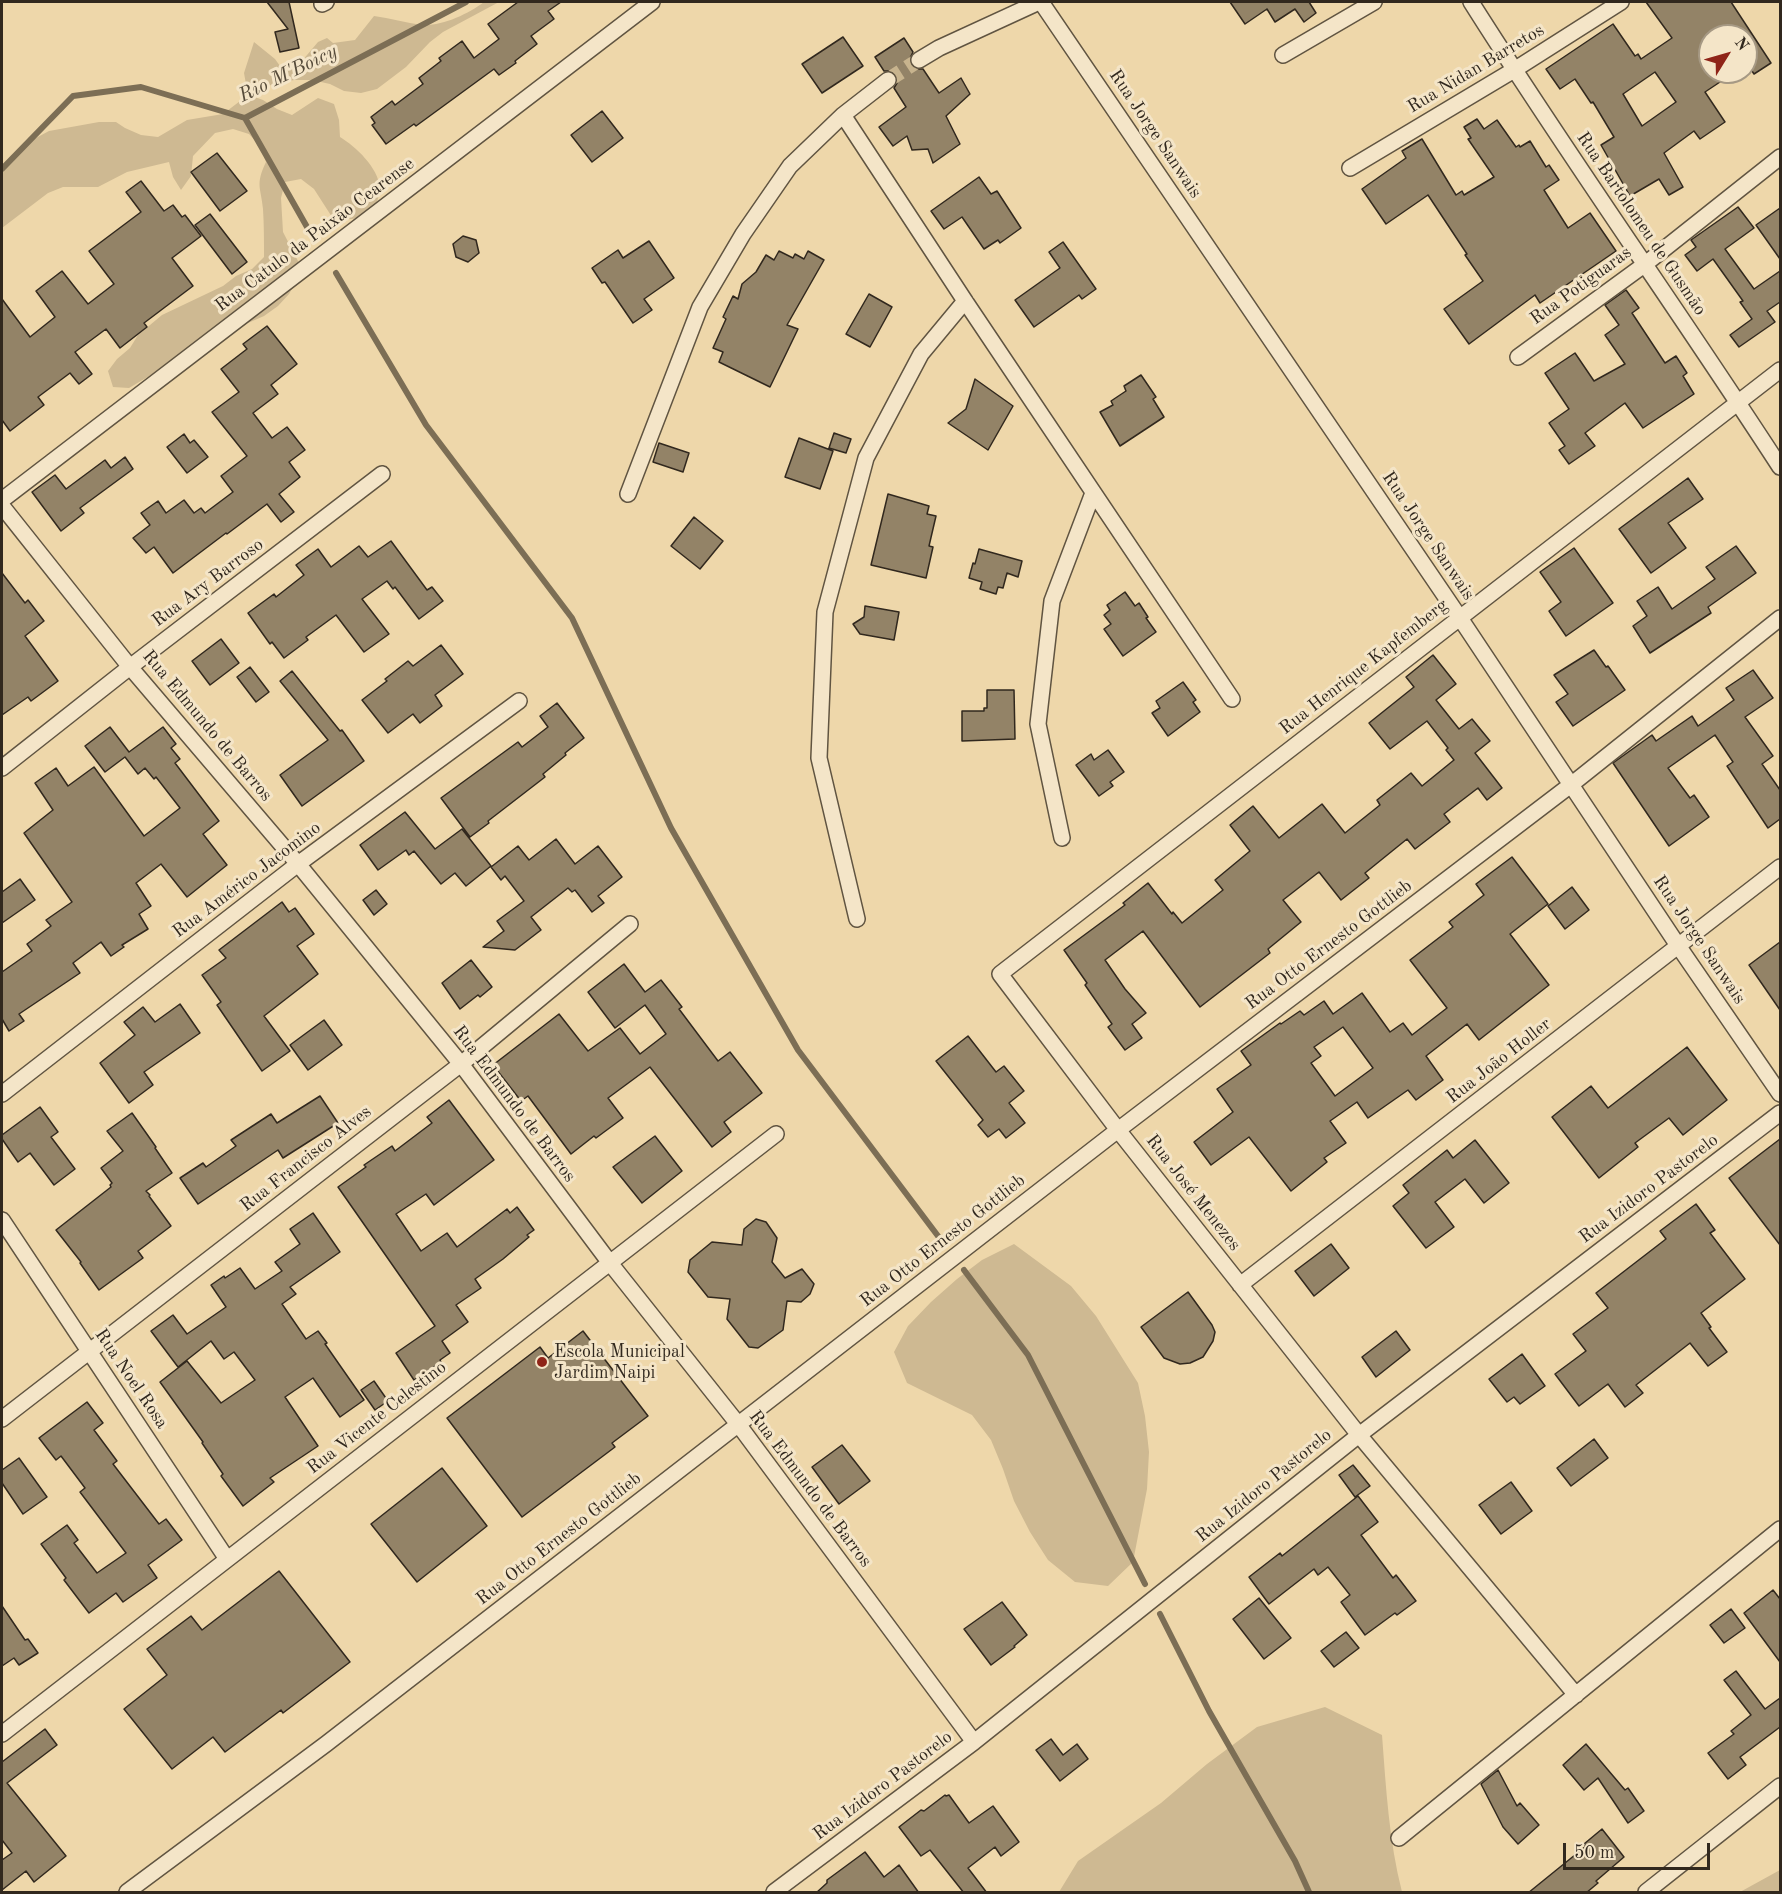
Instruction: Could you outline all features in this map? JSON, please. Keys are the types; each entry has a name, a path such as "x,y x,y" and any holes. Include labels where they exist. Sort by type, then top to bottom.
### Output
{"street":[{"name":"Rua Catulo da Paixão Cearense","path":"2,500 652,2"},
{"path":"920,60 939,48 1040,2"},
{"name":"Rua Jorge Sanwais","path":"1040,2 1460,618 1780,1094"},
{"path":"1283,55 1374,2"},
{"name":"Rua Bartolomeu de Gusmão","path":"1471,2 1514,70 1780,467"},
{"name":"Rua Nidan Barretos","path":"1350,168 1514,70 1621,2"},
{"path":"627,494 700,307 743,234 790,166 843,115 888,80"},
{"path":"843,115 1232,699"},
{"name":"Rua Potiguaras","path":"1518,357 1644,265 1780,157"},
{"path":"857,919 819,758 825,612 866,458 921,354 965,301"},
{"name":"Rua Henrique Kapfemberg","path":"1000,974 1780,370"},
{"name":"Rua Ary Barroso","path":"2,768 382,474"},
{"path":"1062,838 1038,724 1052,601 1094,493"},
{"name":"Rua Edmundo de Barros","path":"2,506 130,667 298,864 461,1064 609,1263 738,1424 974,1742"},
{"name":"Rua Otto Ernesto Gottlieb","path":"127,1893 335,1737 1118,1130 1572,784 1780,618"},
{"name":"Rua Américo Jacomino","path":"2,1094 298,864 519,701"},
{"name":"Rua João Holler","path":"1240,1284 1780,867"},
{"name":"Rua Francisco Alves","path":"2,1419 461,1064 630,924"},
{"name":"Rua José Menezes","path":"1000,974 1118,1130 1359,1435 1576,1695"},
{"name":"Rua Izidoro Pastorelo","path":"774,1893 974,1742 1359,1435 1780,1113"},
{"name":"Rua Vicente Celestino","path":"2,1734 776,1134"},
{"name":"Rua Noel Rosa","path":"2,1220 227,1559"},
{"path":"1399,1838 1780,1529"},
{"path":"1646,1893 1780,1786"}],"shaded area":[{"path":"484,2 499,2 443,32 406,67 377,89 361,93 344,91 330,84 312,80 294,80 262,87 249,95 292,115 318,98 334,104 339,120 340,137 365,158 378,180 380,190 376,206 356,218 332,217 314,189 301,179 285,182 281,198 283,232 299,263 297,280 289,294 264,316 218,341 173,362 129,388 113,387 108,371 130,348 138,335 162,315 223,286 236,276 252,269 264,257 260,181 266,162 260,146 249,134 233,129 215,133 193,156 191,176 181,190 173,177 169,162 127,172 98,187 63,187 48,193 2,228 2,170 17,153 34,139 49,131 99,122 116,122 141,135 158,137 187,120 223,114 248,95 244,73 254,42 280,66 288,69 296,68 318,42 327,38 333,43 355,40 374,16 422,25 438,24 471,11"},
{"path":"1014,1244 1071,1286 1096,1316 1138,1383 1149,1452 1147,1489 1133,1562 1108,1586 1075,1582 1048,1560 1014,1501 991,1440 972,1415 907,1383 894,1352 908,1326 931,1302 982,1260"},
{"path":"1325,1707 1382,1735 1391,1834 1402,1892 1059,1892 1078,1861 1161,1803 1207,1764 1257,1727"},
{"path":"1780,1870 1780,1892 1740,1892"}],"building":[{"path":"267,2 289,2 299,48 280,52 275,32 288,29"},
{"path":"518,2 561,2 548,11 554,19 531,36 537,44 515,61 516,63 499,75 494,69 416,126 414,124 386,144 372,125 375,123 371,117 392,101 395,105 423,84 419,78 441,61 439,58 462,41 474,58 499,39 488,24"},
{"path":"1230,2 1309,2 1316,13 1304,22 1295,9 1275,22 1267,9 1245,24"},
{"path":"1646,2 1731,2 1745,24 1698,24 1698,84 1717,84 1705,92 1725,122 1700,139 1694,131 1664,153 1683,187 1669,195 1659,179 1630,196 1601,145 1614,137 1593,102 1591,103 1575,79 1560,89 1546,69 1613,24 1635,56 1638,54 1641,59 1672,38","holes":["1655,72 1676,102 1642,126 1623,94"]},
{"path":"843,37 863,66 822,93 802,64"},
{"path":"904,38 913,52 909,60 911,65 915,69 923,69 939,93 961,78 970,94 946,116 960,144 933,163 928,149 912,150 907,136 893,146 879,127 906,107 894,88 897,83 896,75 891,71 884,71 875,57"},
{"path":"1758,43 1771,63 1758,71"},
{"path":"602,111 623,138 592,162 571,135"},
{"path":"1477,119 1484,129 1497,120 1516,147 1530,141 1546,167 1549,165 1559,180 1544,190 1568,228 1590,213 1616,251 1540,303 1535,295 1469,344 1444,309 1483,281 1428,195 1386,224 1362,189 1406,158 1402,151 1422,139 1456,195 1462,191 1464,195 1494,177 1468,139 1471,138 1464,127"},
{"path":"217,153 247,191 220,211 191,172"},
{"path":"979,177 991,194 997,191 1021,228 1000,243 998,240 984,249 962,217 944,229 931,211"},
{"path":"141,181 164,211 173,205 182,217 185,215 201,236 172,258 193,286 144,323 147,327 120,348 106,329 75,352 92,374 79,384 70,373 38,397 44,405 10,431 2,420 2,299 30,337 55,317 36,291 62,271 88,304 114,284 89,251 141,212 126,192"},
{"path":"1738,207 1754,228 1725,249 1754,289 1780,271 1780,302 1767,311 1775,322 1739,347 1730,335 1752,319 1740,302 1743,301 1713,259 1697,271 1685,255 1696,247 1691,240"},
{"path":"1780,208 1780,259 1756,225"},
{"path":"210,214 247,262 232,274 195,225"},
{"path":"463,236 476,240 479,253 468,262 456,257 453,244"},
{"path":"649,241 674,278 644,299 652,310 633,323 605,282 602,283 592,268 618,250 623,258"},
{"path":"1063,242 1096,289 1082,299 1079,295 1034,327 1015,300 1060,268 1049,252"},
{"path":"779,251 793,258 795,254 804,259 808,251 824,260 787,325 798,329 770,387 719,362 723,352 713,348 733,296 738,299 742,284 756,272 766,255 774,260"},
{"path":"1626,290 1639,308 1632,313 1665,363 1676,356 1687,373 1683,376 1694,394 1643,428 1625,403 1585,433 1595,446 1569,464 1559,450 1565,446 1549,423 1569,409 1545,373 1575,353 1594,381 1625,364 1605,335 1619,325 1605,305"},
{"path":"869,294 892,307 870,347 846,334"},
{"path":"267,326 297,364 271,385 278,394 253,413 272,438 287,427 305,450 289,462 300,477 279,494 294,512 281,522 267,504 173,573 154,547 146,553 133,538 150,525 141,513 158,501 166,513 184,500 194,513 201,508 205,513 233,492 221,476 247,456 212,412 239,392 221,369 247,349 243,344"},
{"path":"1141,375 1156,397 1153,399 1164,417 1120,446 1100,412 1113,405 1111,401 1126,391 1124,386"},
{"path":"975,379 1013,406 988,450 948,423 966,409"},
{"path":"834,433 851,439 846,453 829,448"},
{"path":"184,434 190,443 194,440 208,457 187,473 167,447"},
{"path":"799,438 833,451 820,489 785,477"},
{"path":"659,443 689,453 683,472 653,462"},
{"path":"125,457 133,469 80,508 84,513 61,531 32,492 55,475 66,489 105,460 111,468"},
{"path":"1688,478 1703,499 1668,523 1686,548 1651,573 1619,529"},
{"path":"888,494 929,506 927,514 936,516 929,546 933,547 926,578 871,565"},
{"path":"694,517 723,541 700,569 671,546"},
{"path":"391,541 427,590 432,587 443,601 419,619 395,587 393,589 387,581 362,599 389,634 364,652 336,615 306,637 308,640 284,658 272,642 270,644 248,613 274,594 276,597 304,575 296,565 318,549 331,567 359,546 368,557"},
{"path":"1736,546 1756,573 1708,607 1711,613 1650,653 1633,626 1647,616 1637,601 1658,587 1672,609 1715,579 1706,567"},
{"path":"1574,548 1613,603 1566,636 1549,611 1561,602 1540,572"},
{"path":"979,549 1022,561 1018,577 1007,573 1003,588 998,587 996,594 980,589 982,582 969,578"},
{"path":"2,573 25,603 28,600 44,621 25,636 58,681 31,701 28,697 2,715"},
{"path":"1125,592 1135,606 1139,603 1156,632 1123,656 1104,629 1111,624 1104,615 1110,610 1107,605"},
{"path":"865,606 899,612 894,640 860,634 853,624 864,617"},
{"path":"221,639 239,663 210,685 192,661"},
{"path":"441,645 463,674 435,695 442,706 420,723 413,714 388,733 362,700 408,661 413,666"},
{"path":"1594,650 1625,690 1573,726 1556,702 1568,694 1554,675"},
{"path":"1433,655 1456,684 1436,700 1459,729 1472,719 1490,741 1475,753 1502,788 1487,800 1478,788 1444,814 1450,822 1415,849 1407,839 1365,873 1369,878 1341,900 1319,872 1283,900 1301,922 1268,949 1270,953 1200,1007 1143,931 1105,960 1125,989 1146,1013 1132,1024 1142,1038 1125,1050 1108,1027 1112,1024 1064,950 1125,905 1123,903 1148,883 1182,923 1223,890 1215,880 1250,851 1230,825 1253,806 1279,838 1322,804 1345,833 1380,805 1377,800 1411,773 1422,786 1454,760 1446,750 1448,748 1427,721 1390,749 1369,723 1414,687 1406,677"},
{"path":"250,667 269,692 256,702 237,677"},
{"path":"1753,670 1773,698 1745,717 1773,756 1762,764 1780,790 1780,819 1768,828 1727,766 1733,762 1715,735 1668,768 1690,798 1694,795 1709,817 1669,846 1613,763 1652,735 1656,741 1692,716 1698,726 1734,700 1726,688"},
{"path":"292,671 340,731 342,730 364,761 302,806 280,775 328,740 280,681"},
{"path":"1183,682 1196,700 1193,702 1200,712 1168,736 1152,713 1160,708 1156,701"},
{"path":"987,690 1014,690 1015,739 962,741 962,711 984,711 984,708 987,708"},
{"path":"557,703 584,738 543,774 545,777 470,837 441,798 518,742 522,747 548,727 540,716"},
{"path":"110,727 129,752 163,727 176,744 171,748 180,759 175,763 219,821 203,834 227,865 187,897 161,864 136,883 151,906 139,914 148,929 122,945 124,947 111,956 101,942 73,963 80,973 19,1014 24,1021 9,1031 2,1019 2,972 32,951 27,944 51,926 46,920 72,902 24,833 53,810 35,783 56,768 68,786 94,767 144,836 180,808 156,777 154,779 145,768 138,774 125,757 105,772 85,746"},
{"path":"1108,750 1124,772 1110,782 1113,786 1099,796 1076,765 1091,754 1094,760"},
{"path":"405,812 435,849 462,829 491,866 466,886 455,873 441,884 414,851 409,855 406,850 378,870 360,845"},
{"path":"556,839 575,864 598,846 622,877 598,896 604,903 592,912 575,890 572,892 568,888 531,917 541,930 515,950 483,947 504,931 497,921 524,901 505,876 501,880 491,867 518,846 529,860"},
{"path":"1512,857 1548,904 1510,934 1549,985 1479,1040 1467,1024 1426,1056 1443,1080 1416,1100 1408,1090 1368,1118 1357,1102 1330,1121 1346,1143 1324,1158 1327,1162 1291,1191 1249,1137 1211,1165 1194,1142 1233,1112 1217,1089 1251,1065 1241,1051 1280,1023 1300,1011 1304,1015 1324,1001 1333,1014 1362,993 1390,1032 1403,1023 1412,1035 1447,1008 1410,960 1453,927 1449,922 1484,895 1476,884","holes":["1343,1027 1373,1068 1335,1096 1311,1063 1321,1056 1314,1047"]},
{"path":"20,879 35,900 2,923 2,892"},
{"path":"1572,887 1589,910 1565,929 1548,906"},
{"path":"376,890 387,904 374,915 363,900"},
{"path":"282,902 289,912 295,908 314,934 297,946 318,974 264,1016 290,1051 262,1071 217,1005 221,1002 202,975 226,958 219,950"},
{"path":"1780,942 1780,1010 1749,965"},
{"path":"471,960 492,987 460,1009 442,983"},
{"path":"624,964 645,992 661,980 682,1007 679,1009 718,1061 730,1052 762,1093 724,1122 731,1132 712,1147 650,1067 608,1098 623,1118 571,1154 528,1096 521,1101 493,1065 559,1014 588,1051 620,1028 640,1054 666,1034 645,1005 615,1028 588,992"},
{"path":"180,1004 200,1033 144,1072 153,1085 129,1103 100,1063 135,1035 124,1022 143,1007 155,1022"},
{"path":"324,1020 342,1045 308,1070 290,1045"},
{"path":"968,1036 996,1072 1004,1066 1024,1091 1009,1103 1025,1123 1006,1138 999,1129 988,1137 978,1125 983,1120 936,1061"},
{"path":"1687,1047 1727,1100 1683,1135 1669,1118 1635,1143 1638,1147 1599,1178 1552,1117 1591,1086 1608,1108"},
{"path":"320,1096 338,1123 283,1158 278,1150 198,1204 180,1178 203,1163 206,1167 236,1146 231,1140 271,1114 277,1123"},
{"path":"449,1100 494,1160 434,1205 426,1194 396,1214 421,1251 447,1233 457,1247 507,1209 510,1213 517,1207 534,1230 503,1259 475,1279 481,1288 456,1305 468,1322 442,1341 450,1353 440,1360 441,1362 414,1380 396,1353 435,1326 338,1187 366,1167 364,1165 392,1146 395,1151 432,1123 427,1117"},
{"path":"40,1107 58,1132 51,1137 75,1169 54,1185 30,1153 18,1162 2,1139 2,1135"},
{"path":"132,1113 172,1173 146,1191 171,1226 138,1251 143,1258 99,1290 56,1230 111,1187 112,1183 101,1168 123,1151 107,1131"},
{"path":"655,1136 682,1171 642,1203 613,1167"},
{"path":"1780,1139 1780,1245 1729,1178"},
{"path":"1475,1140 1509,1183 1484,1203 1465,1179 1435,1202 1454,1227 1426,1248 1393,1206 1409,1193 1403,1185 1447,1150 1453,1158"},
{"path":"1696,1204 1715,1230 1710,1233 1745,1279 1701,1313 1727,1352 1708,1366 1690,1343 1636,1385 1643,1393 1625,1407 1608,1384 1579,1406 1555,1374 1586,1351 1573,1334 1608,1308 1596,1293 1666,1239 1660,1231"},
{"path":"313,1213 340,1252 290,1287 296,1294 282,1304 306,1339 318,1331 364,1400 340,1417 313,1378 285,1397 318,1446 270,1478 274,1482 243,1506 221,1476 223,1474 203,1442 160,1382 187,1361 221,1403 255,1380 234,1352 224,1359 211,1341 178,1367 151,1331 173,1315 187,1334 226,1307 211,1285 240,1268 255,1289 282,1271 275,1262 300,1244 290,1229"},
{"path":"756,1219 766,1222 777,1238 772,1262 785,1278 802,1269 814,1284 810,1294 801,1302 787,1301 783,1330 758,1348 749,1347 727,1319 730,1299 708,1297 688,1272 690,1260 712,1242 742,1245 744,1229"},
{"path":"1331,1244 1349,1268 1314,1296 1295,1271"},
{"path":"1188,1292 1215,1332 1213,1341 1203,1357 1190,1363 1180,1364 1164,1358 1141,1327"},
{"path":"583,1331 648,1416 612,1443 615,1447 522,1517 447,1418 540,1347 548,1358"},
{"path":"1396,1331 1410,1350 1376,1377 1362,1357"},
{"path":"1522,1354 1545,1386 1520,1404 1514,1397 1507,1402 1489,1379"},
{"path":"374,1381 388,1401 375,1410 361,1390"},
{"path":"87,1402 103,1423 94,1430 117,1461 113,1464 159,1524 166,1519 182,1540 148,1565 157,1578 123,1602 116,1593 89,1613 41,1544 67,1525 78,1540 74,1543 97,1573 126,1553 80,1492 85,1488 61,1456 56,1460 39,1438"},
{"path":"1594,1439 1608,1458 1571,1486 1557,1468"},
{"path":"842,1445 870,1481 839,1504 812,1467"},
{"path":"19,1458 47,1497 23,1514 2,1483 2,1470"},
{"path":"1353,1465 1370,1486 1355,1497 1339,1475"},
{"path":"442,1468 487,1526 417,1582 371,1524"},
{"path":"1511,1482 1532,1511 1501,1534 1479,1505"},
{"path":"1358,1496 1378,1522 1361,1535 1393,1578 1396,1575 1416,1601 1365,1635 1341,1602 1350,1595 1328,1567 1318,1575 1314,1569 1269,1604 1249,1577 1280,1553 1282,1556"},
{"path":"279,1571 350,1662 283,1713 281,1710 225,1752 213,1737 172,1769 124,1709 167,1675 147,1649 191,1616 202,1630"},
{"path":"1773,1590 1780,1599 1780,1662 1744,1613"},
{"path":"1259,1598 1291,1638 1264,1659 1233,1619"},
{"path":"1002,1602 1027,1635 991,1665 964,1629"},
{"path":"2,1606 25,1640 28,1639 38,1653 19,1665 14,1658 2,1666"},
{"path":"1731,1609 1745,1628 1724,1643 1710,1625"},
{"path":"1346,1632 1359,1648 1334,1667 1321,1651"},
{"path":"1736,1671 1765,1709 1780,1698 1780,1727 1740,1757 1746,1765 1728,1779 1708,1753 1734,1734 1731,1731 1751,1715 1724,1680"},
{"path":"45,1729 57,1745 7,1783 66,1856 34,1882 26,1871 2,1890 2,1860 12,1853 2,1840 2,1762"},
{"path":"1051,1739 1063,1755 1077,1744 1088,1759 1060,1781 1036,1750"},
{"path":"1586,1744 1625,1790 1628,1788 1644,1811 1628,1823 1598,1778 1584,1790 1563,1765"},
{"path":"1498,1770 1517,1806 1520,1803 1539,1825 1518,1844 1503,1827 1481,1784"},
{"path":"945,1795 949,1795 969,1823 993,1806 1019,1842 1001,1856 995,1847 968,1868 987,1893 964,1893 930,1850 921,1856 899,1827"},
{"path":"1602,1829 1624,1857 1596,1881 1598,1883 1586,1893 1528,1893 1586,1846 1584,1844"},
{"path":"865,1852 884,1877 899,1865 919,1893 816,1893 827,1883 827,1880"}],"waterway":[{"name":"Rio M'Boicy","path":"2,169 73,96 141,87 245,118 466,2"},
{"path":"245,118 311,234"},
{"path":"336,273 426,425 572,618 671,828 798,1050 944,1244"},
{"path":"964,1270 1028,1355 1145,1584"},
{"path":"1160,1614 1209,1711 1295,1861 1309,1892"}],"tunnel":[{"path":"888,80 919,60"}],"place":[{"name":"Escola Municipal Jardim Naipi","path":"542,1362"}]}
